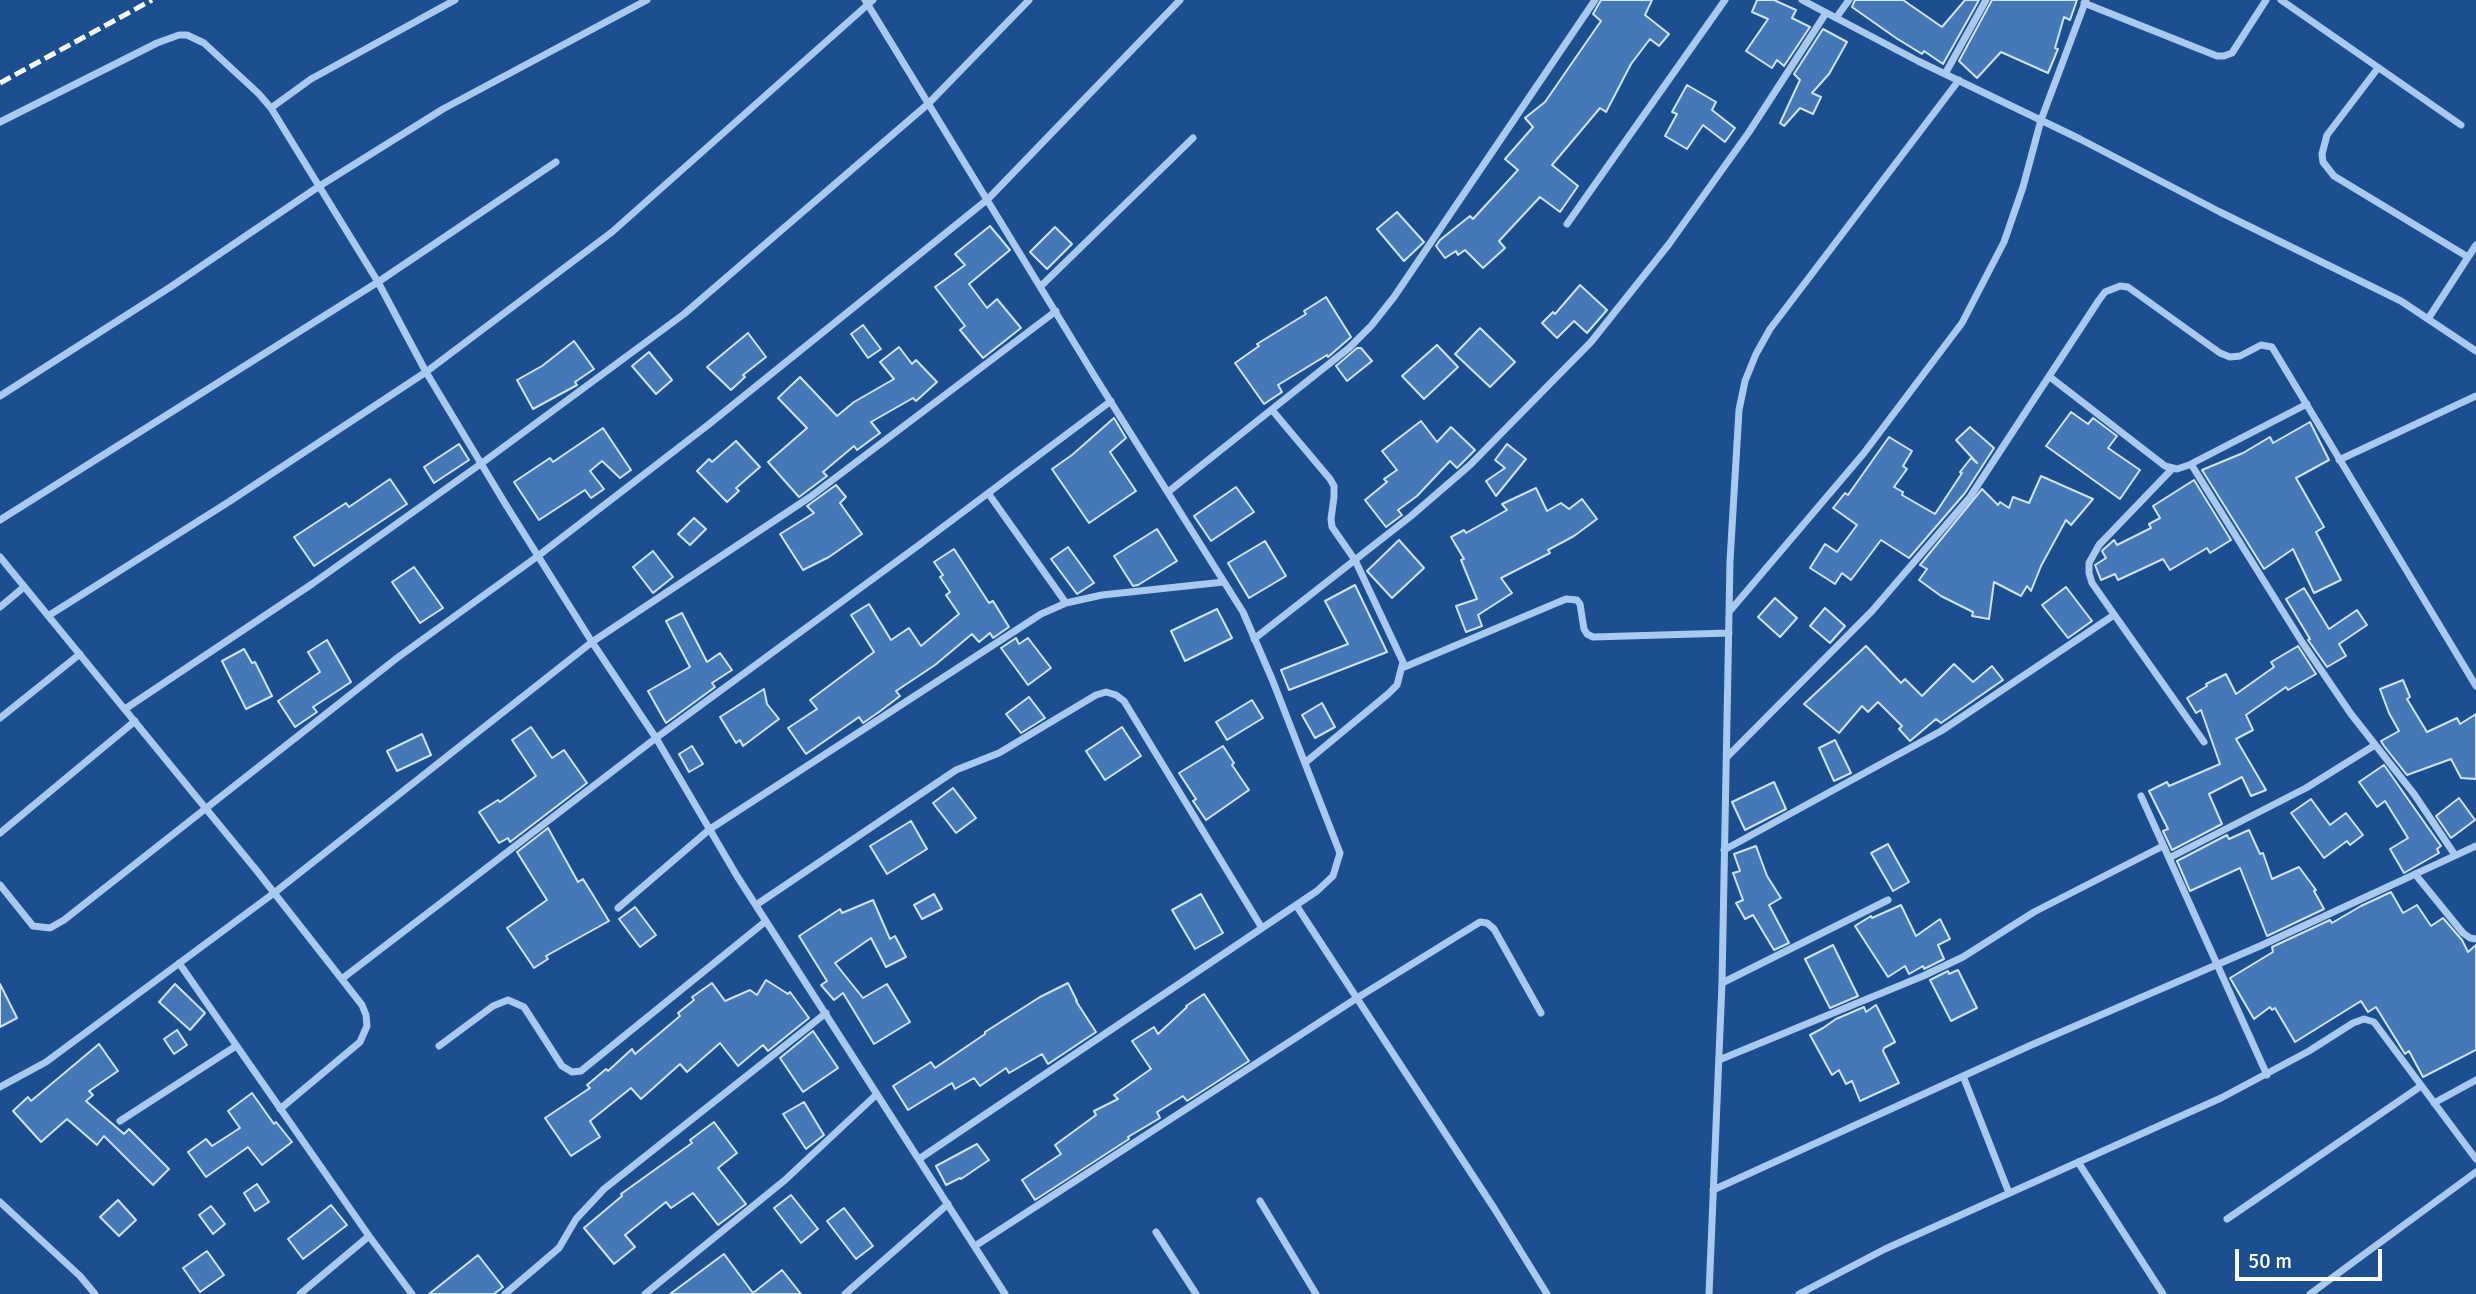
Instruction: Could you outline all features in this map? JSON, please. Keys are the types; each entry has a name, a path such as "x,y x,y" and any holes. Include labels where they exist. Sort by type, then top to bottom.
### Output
{"street":[{"path":"271,108 311,79 455,0"},
{"path":"0,396 172,286 318,187 443,109 647,0"},
{"path":"125,709 312,584 684,314 928,104 1030,0"},
{"path":"0,885 33,926 50,928 397,658 538,556 708,425 988,199 1180,0"},
{"path":"1168,492 1349,348 1394,297 1595,0"},
{"path":"1567,224 1725,0"},
{"path":"1802,0 2401,301 2476,351"},
{"path":"1836,18 1849,0"},
{"path":"1945,74 1986,0"},
{"path":"1729,612 1864,453 1962,323 2004,242 2023,187 2041,120 2085,2 2217,56 2224,56 2232,53 2266,0"},
{"path":"2281,0 2461,125"},
{"path":"48,616 227,503 426,372 612,232 869,1 928,104 1243,612 1306,762 1340,853 1333,876 1296,905 919,1159"},
{"path":"1255,639 1411,516 1470,465 1591,342 1669,244 1749,132 1826,13"},
{"path":"0,122 157,43 179,35 187,35 204,43 271,108 378,282 426,372 538,556 656,738 756,905 1005,1294"},
{"path":"2378,68 2327,135 2322,154 2323,162 2334,176 2468,257"},
{"path":"1709,1294 1722,983 1729,612 1739,410 1745,381 1770,329 1959,80"},
{"path":"1041,286 1193,138"},
{"path":"0,520 378,282 556,162"},
{"path":"2428,319 2476,245"},
{"path":"1726,757 1872,611 1970,497 2105,292 2120,286 2129,287 2220,353 2230,357 2240,356 2262,345 2272,347 2476,686"},
{"path":"0,1087 46,1062 274,893 592,642 810,497 1056,311"},
{"path":"2050,377 2165,466 2181,469 2307,404"},
{"path":"2339,460 2474,400"},
{"path":"342,978 656,738 1111,401"},
{"path":"1272,410 1330,479 1334,497 1332,527 1355,560 1400,655 1402,668 1396,685 1388,694 1306,762"},
{"path":"2192,464 2302,642 2350,714 2414,794 2455,855"},
{"path":"2172,468 2099,545 2089,563 2092,583 2204,742"},
{"path":"988,493 1066,603"},
{"path":"0,557 206,808 362,1005 366,1015 364,1036 280,1109"},
{"path":"618,908 710,828 1041,614 1066,603 1102,595 1224,582"},
{"path":"0,607 24,587"},
{"path":"1402,668 1566,599 1577,600 1580,604 1584,629 1593,637 1729,633"},
{"path":"1724,850 1941,731 2114,615"},
{"path":"0,718 80,654"},
{"path":"756,905 956,770 999,753 1105,692 1124,701 1262,928"},
{"path":"0,833 135,721"},
{"path":"2169,858 2306,788 2375,745"},
{"path":"2141,796 2267,1075"},
{"path":"1719,1059 1923,976 1963,957 2034,912 2163,846"},
{"path":"1713,1190 2476,846"},
{"path":"2415,874 2463,933 2476,939"},
{"path":"1722,983 1888,900"},
{"path":"1296,905 1547,1294"},
{"path":"439,1046 493,1006 509,1000 524,1007 564,1068 572,1072 582,1071 766,920"},
{"path":"975,1246 1357,998 1483,922 1494,929 1541,1013"},
{"path":"179,963 412,1294"},
{"path":"505,1294 559,1248 576,1219 604,1189 826,1013"},
{"path":"1799,1294 1885,1249 2221,1098 2267,1075 2353,1023 2371,1019 2476,1159"},
{"path":"120,1121 236,1046"},
{"path":"1963,1076 2010,1193"},
{"path":"2434,1103 2476,1080"},
{"path":"2227,1219 2421,1086"},
{"path":"645,1294 785,1180 877,1094"},
{"path":"2078,1162 2163,1294"},
{"path":"2310,1294 2476,1172"},
{"path":"1260,1201 1316,1294"},
{"path":"0,1202 80,1276 95,1294"},
{"path":"845,1294 948,1205"},
{"path":"1156,1232 1196,1294"},
{"path":"300,1294 369,1236"}],"building":[{"path":"1601,0 1652,0 1645,15 1669,34 1659,46 1650,39 1631,64 1606,112 1600,108 1552,165 1578,186 1560,212 1540,197 1499,241 1505,248 1483,268 1465,250 1458,255 1456,251 1445,258 1436,246 1440,240 1470,216 1473,219 1518,170 1505,159 1533,127 1525,118 1545,102 1601,21 1593,14"},
{"path":"1757,0 1774,0 1796,10 1792,18 1810,27 1784,66 1777,60 1772,68 1746,51 1768,19 1752,12"},
{"path":"1855,0 1903,0 1942,27 1965,0 1979,0 1943,64 1924,51 1922,54 1896,38 1852,7"},
{"path":"1992,0 2077,0 2070,20 2064,17 2055,48 2058,49 2048,73 2001,52 1977,78 1959,61"},
{"path":"1823,29 1847,42 1829,74 1812,93 1821,97 1813,114 1800,108 1784,126 1780,123 1800,80 1794,74"},
{"path":"1687,85 1716,102 1712,110 1735,128 1725,142 1703,125 1687,149 1665,136 1677,114 1672,112"},
{"path":"1397,212 1424,242 1404,261 1377,229"},
{"path":"990,226 1010,250 969,284 987,308 997,299 1021,328 983,358 960,330 965,326 935,287 965,265 955,254"},
{"path":"1055,227 1072,244 1047,269 1030,252"},
{"path":"1580,285 1607,310 1587,333 1574,321 1557,338 1542,323 1553,312 1555,314"},
{"path":"1326,297 1351,337 1328,357 1327,355 1278,385 1282,392 1264,404 1235,363 1259,346 1257,344 1306,314 1304,311"},
{"path":"863,325 881,349 868,358 851,334"},
{"path":"1480,328 1515,362 1490,387 1455,354"},
{"path":"748,333 766,357 743,375 745,377 731,390 707,367"},
{"path":"574,341 594,369 575,382 577,385 533,409 517,380 542,366"},
{"path":"1437,345 1458,367 1424,399 1402,376"},
{"path":"899,347 912,364 916,360 937,382 916,401 913,398 871,422 880,433 857,450 854,446 823,472 827,476 799,497 768,462 807,428 778,398 800,377 837,416 854,402 894,379 880,362"},
{"path":"1357,348 1361,348 1372,361 1347,381 1336,366"},
{"path":"649,352 672,380 656,394 632,366"},
{"path":"2071,412 2088,424 2093,418 2117,436 2108,448 2140,470 2120,499 2046,446"},
{"path":"1114,418 1126,438 1110,452 1136,491 1089,523 1052,469"},
{"path":"1421,421 1437,442 1451,427 1475,450 1457,468 1450,461 1417,496 1398,510 1402,515 1386,527 1365,500 1387,482 1384,479 1397,470 1382,451"},
{"path":"2310,422 2329,460 2296,478 2324,527 2316,532 2341,580 2314,593 2293,549 2264,569 2202,470 2243,453 2270,437 2273,443"},
{"path":"1970,427 1994,448 1965,493 1909,558 1881,540 1851,580 1842,573 1835,584 1810,568 1825,544 1837,552 1857,525 1833,508 1845,493 1848,495 1889,437 1912,451 1903,466 1907,469 1894,487 1903,492 1902,495 1935,514 1971,458 1977,463 1956,440"},
{"path":"603,428 631,470 620,478 602,461 590,471 604,489 591,498 585,490 539,520 514,482 550,458 553,462"},
{"path":"736,441 760,467 736,488 739,491 727,502 697,471 709,459 712,462"},
{"path":"459,444 469,460 434,483 424,467"},
{"path":"1507,444 1526,459 1496,496 1486,481 1505,468 1495,460"},
{"path":"2041,476 2093,499 2071,525 2066,520 2031,591 2027,586 2021,596 1994,582 1989,619 1972,616 1973,612 1941,596 1919,580 1927,569 1920,565 1982,489 1998,505 2000,502 2009,508 2013,497 2029,503"},
{"path":"390,479 407,504 314,566 294,537 346,503 349,507"},
{"path":"2194,480 2231,540 2210,553 2207,548 2170,570 2163,559 2118,580 2115,574 2101,580 2095,565 2106,558 2102,551 2114,540 2117,545 2151,528 2149,524 2160,518 2153,506"},
{"path":"836,485 846,497 840,503 862,534 829,557 803,570 780,534 814,513 807,506"},
{"path":"1236,487 1254,512 1211,541 1194,516"},
{"path":"1536,488 1547,511 1561,503 1569,509 1582,499 1597,519 1548,550 1550,553 1501,578 1512,593 1478,615 1482,626 1466,632 1456,606 1477,599 1461,560 1464,559 1451,537 1464,530 1466,533 1507,510 1502,504"},
{"path":"694,518 706,529 690,545 678,534"},
{"path":"1157,529 1177,561 1133,586 1114,556"},
{"path":"1399,540 1424,568 1392,598 1367,571"},
{"path":"1265,541 1286,576 1249,598 1228,563"},
{"path":"1068,547 1094,583 1077,594 1051,559"},
{"path":"954,549 989,603 993,601 1009,627 993,638 990,633 979,642 972,634 935,665 896,691 900,696 879,712 863,723 859,717 806,754 788,728 817,709 810,700 874,652 851,615 869,604 891,640 909,628 921,646 959,614 946,595 950,592 934,562"},
{"path":"653,551 673,577 653,593 633,567"},
{"path":"414,567 443,608 420,623 392,582"},
{"path":"1355,585 1387,652 1289,690 1281,670 1348,644 1325,601"},
{"path":"2066,587 2092,621 2068,638 2042,605"},
{"path":"2304,588 2329,629 2357,610 2367,625 2339,644 2346,656 2327,667 2308,640 2310,639 2286,599"},
{"path":"1775,598 1797,618 1780,637 1758,617"},
{"path":"1825,608 1845,626 1830,643 1810,626"},
{"path":"1217,609 1232,638 1185,661 1171,631"},
{"path":"682,613 707,662 720,653 732,670 712,683 715,687 666,723 648,691 690,667 666,621"},
{"path":"1016,638 1019,644 1028,638 1051,668 1028,685 1001,648"},
{"path":"327,640 351,682 313,707 317,712 295,727 278,701 320,672 308,652"},
{"path":"1866,646 1901,683 1905,679 1922,696 1954,664 1973,682 1992,666 2003,680 1941,723 1936,719 1910,741 1899,729 1902,726 1878,702 1868,712 1862,706 1839,733 1804,704"},
{"path":"2298,646 2316,674 2288,690 2286,687 2246,715 2253,730 2236,739 2266,790 2251,796 2242,777 2209,794 2222,824 2172,850 2163,831 2168,829 2149,791 2167,782 2169,786 2220,764 2201,710 2196,713 2187,698 2226,674 2236,694 2274,667 2271,662"},
{"path":"244,649 252,663 255,662 272,696 246,709 222,661"},
{"path":"2403,680 2410,697 2407,699 2427,732 2457,718 2460,724 2476,714 2476,779 2461,778 2451,759 2407,775 2384,746 2381,741 2399,731 2380,689"},
{"path":"764,689 767,704 779,719 743,746 740,740 736,743 720,717"},
{"path":"1029,697 1045,718 1021,733 1006,714"},
{"path":"1252,700 1263,718 1227,740 1216,722"},
{"path":"1322,703 1335,727 1315,738 1302,715"},
{"path":"531,727 552,758 564,750 587,783 510,842 508,838 499,843 479,812 498,800 500,802 536,776 512,740"},
{"path":"1122,727 1141,756 1105,780 1086,751"},
{"path":"422,734 431,755 397,771 387,751"},
{"path":"1835,740 1851,773 1834,781 1819,748"},
{"path":"692,746 703,764 689,772 679,754"},
{"path":"1223,746 1249,790 1206,820 1179,773"},
{"path":"2384,765 2441,846 2437,849 2439,853 2404,873 2390,849 2408,838 2385,801 2377,807 2359,782"},
{"path":"1774,782 1786,809 1745,830 1732,802"},
{"path":"953,788 976,818 956,833 933,803"},
{"path":"2459,798 2475,820 2451,838 2436,816"},
{"path":"2311,799 2330,825 2346,813 2363,835 2350,845 2347,841 2324,858 2291,813"},
{"path":"911,821 927,849 887,874 870,846"},
{"path":"548,828 578,882 583,879 609,921 546,956 548,959 534,968 507,928 547,900 517,852"},
{"path":"2249,830 2260,854 2263,853 2272,879 2299,867 2316,890 2314,891 2324,909 2267,936 2240,868 2190,891 2177,861 2227,835 2229,839"},
{"path":"1888,844 1909,882 1893,891 1871,853"},
{"path":"1756,846 1767,876 1781,898 1769,905 1789,943 1774,950 1753,915 1745,919 1736,903 1743,900 1733,873 1740,871 1734,854"},
{"path":"2391,892 2403,913 2417,905 2431,926 2443,918 2462,940 2468,952 2476,945 2476,1050 2423,1077 2409,1051 2405,1054 2376,1007 2368,1012 2361,1001 2295,1042 2275,1008 2272,1010 2270,1007 2254,1019 2230,978 2273,952 2272,947 2330,920 2332,923"},
{"path":"934,894 942,909 922,919 914,905"},
{"path":"1201,894 1223,933 1195,949 1172,910"},
{"path":"873,900 890,939 895,936 906,957 886,967 871,938 835,963 863,998 887,984 910,1022 874,1044 843,993 834,1000 821,985 827,981 799,936 840,909 842,913"},
{"path":"1901,905 1916,936 1940,919 1950,939 1938,945 1944,959 1909,974 1905,966 1888,977 1855,926 1871,916 1872,918"},
{"path":"635,907 656,935 640,947 619,919"},
{"path":"1833,945 1858,996 1830,1008 1805,959"},
{"path":"1958,970 1977,1008 1951,1021 1930,980 1948,971 1949,974"},
{"path":"766,980 788,994 790,992 809,1018 768,1051 763,1045 738,1066 720,1043 687,1072 680,1064 641,1099 631,1088 590,1121 600,1137 571,1156 545,1118 590,1088 587,1085 606,1069 608,1071 632,1049 635,1054 680,1016 678,1013 694,1000 692,997 712,983 725,1001 750,990 757,995"},
{"path":"1068,983 1096,1032 1048,1064 1042,1054 1009,1073 1006,1068 980,1086 974,1078 955,1089 952,1083 908,1110 893,1086 931,1062 935,1068 985,1032 1040,997"},
{"path":"0,984 17,1018 0,1027"},
{"path":"175,984 205,1013 190,1030 159,1002"},
{"path":"1204,994 1249,1061 1187,1101 1183,1096 1157,1112 1160,1118 1035,1200 1022,1180 1061,1154 1055,1145 1096,1115 1094,1111 1118,1099 1114,1095 1151,1069 1132,1041 1154,1027 1158,1034 1186,1006"},
{"path":"1876,1005 1895,1042 1883,1051 1899,1083 1860,1101 1852,1081 1846,1084 1839,1070 1832,1075 1810,1035 1836,1019 1864,1007 1866,1012"},
{"path":"177,1030 187,1045 174,1054 164,1039"},
{"path":"813,1031 838,1068 803,1092 780,1058"},
{"path":"99,1044 118,1071 89,1091 93,1095 86,1101 124,1134 129,1129 169,1169 153,1185 104,1136 97,1145 67,1119 41,1142 13,1111 28,1097 31,1101"},
{"path":"252,1093 274,1124 276,1122 292,1142 262,1165 248,1147 206,1177 188,1152 206,1139 212,1146 240,1128 228,1111"},
{"path":"804,1102 824,1135 806,1149 783,1114"},
{"path":"714,1122 737,1153 718,1168 746,1204 718,1225 693,1193 671,1208 666,1202 625,1235 635,1247 614,1264 584,1228 622,1196 621,1194 692,1143 690,1140"},
{"path":"977,1144 989,1160 961,1179 946,1185 936,1166"},
{"path":"257,1184 269,1202 255,1211 244,1193"},
{"path":"791,1195 818,1229 801,1243 774,1208"},
{"path":"118,1200 136,1220 119,1236 100,1217"},
{"path":"331,1205 347,1225 303,1259 288,1239"},
{"path":"211,1206 225,1224 213,1234 199,1215"},
{"path":"844,1208 873,1246 856,1259 827,1221"},
{"path":"207,1251 224,1275 200,1292 183,1268"},
{"path":"724,1254 753,1293 782,1270 801,1294 670,1294"},
{"path":"478,1255 503,1287 494,1294 429,1294"}],"railway":[{"path":"0,83 152,0"}]}
